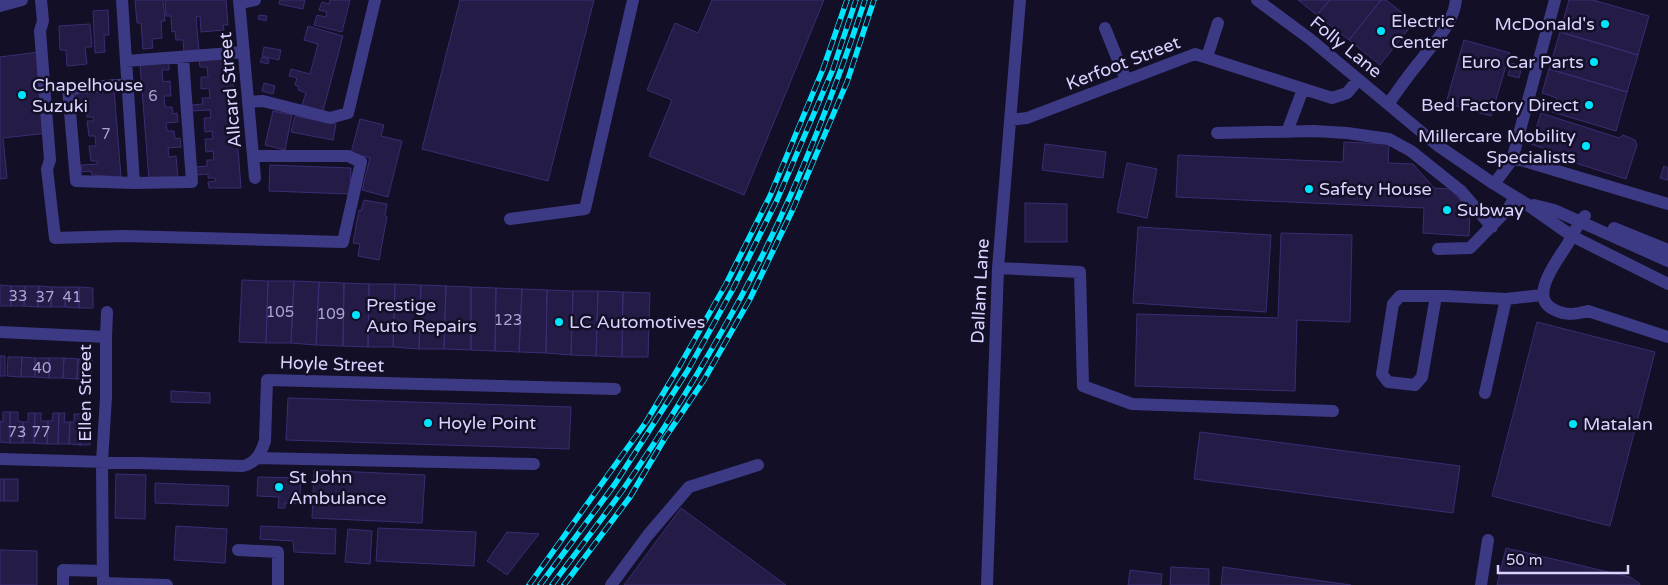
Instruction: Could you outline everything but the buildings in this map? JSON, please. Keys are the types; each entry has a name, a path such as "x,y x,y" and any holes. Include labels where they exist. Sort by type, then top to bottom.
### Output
{"street":[{"path":"0,6 22,0"},
{"path":"41,0 43,21 40,30 50,160 47,169 55,238 124,236 343,242 361,162 348,156 253,156"},
{"path":"122,0 134,183"},
{"path":"239,1 255,0"},
{"path":"248,102 262,102 330,118 348,113 375,0"},
{"path":"510,219 585,209 633,0"},
{"name":"Dallam Lane","path":"987,585 998,268 1020,0"},
{"name":"Folly Lane","path":"1257,0 1310,39 1388,104"},
{"path":"1456,0 1456,7 1445,31 1422,58 1388,104 1437,145 1572,236 1668,284"},
{"path":"1494,184 1512,160 1555,0"},
{"name":"Allcard Street","path":"239,1 255,178"},
{"path":"1207,57 1218,22"},
{"path":"1105,28 1126,80"},
{"path":"126,60 244,52"},
{"name":"Kerfoot Street","path":"1010,120 1027,118 1191,55 1198,54 1324,96 1339,97 1347,93 1358,80"},
{"path":"128,84 68,89 76,181 192,182 183,57"},
{"path":"1287,132 1303,89"},
{"path":"1216,133 1347,133 1389,139 1411,151 1461,191 1492,227"},
{"path":"1512,160 1521,160 1668,204"},
{"path":"1653,199 1668,194"},
{"path":"1438,249 1470,248 1508,209 1520,200"},
{"path":"1520,200 1582,219 1668,250"},
{"path":"1582,219 1545,283 1542,295 1545,304 1562,314 1576,314 1588,311 1668,337"},
{"path":"1582,219 1668,261"},
{"path":"998,268 1080,272 1083,386 1132,404 1332,411"},
{"path":"1436,296 1422,377 1415,385 1388,382 1382,374 1393,304 1400,296 1436,296 1506,299 1542,295"},
{"path":"1485,393 1506,299"},
{"path":"106,338 108,312"},
{"name":"Ellen Street","path":"0,332 106,338 106,397 102,462 103,579"},
{"name":"Hoyle Street","path":"257,458 265,441 267,380 615,389"},
{"path":"0,459 243,466 251,464 257,458 534,464"},
{"path":"611,585 648,535 688,487 758,465"},
{"path":"1481,585 1488,540"},
{"path":"238,550 278,552 278,585"},
{"path":"63,585 63,570 103,579 167,585"}],"railway":[{"path":"529,585 646,422 726,284 770,196 823,69 847,0"},
{"path":"540,585 615,484 688,370 733,289 777,200 833,69 856,0"},
{"path":"552,585 622,491 654,444 699,371 741,297 794,189 839,76 865,0"},
{"path":"564,585 630,497 665,438 704,380 750,299 793,209 847,82 874,0"}],"place":[{"name":"McDonald's","path":"1605,24"},
{"name":"Electric Center","path":"1381,31"},
{"name":"Euro Car Parts","path":"1594,62"},
{"name":"Chapelhouse Suzuki","path":"22,95"},
{"name":"Bed Factory Direct","path":"1589,105"},
{"name":"Millercare Mobility Specialists","path":"1586,146"},
{"name":"Safety House","path":"1309,189"},
{"name":"Subway","path":"1447,210"},
{"name":"Prestige Auto Repairs","path":"356,315"},
{"name":"LC Automotives","path":"559,322"},
{"name":"Hoyle Point","path":"428,423"},
{"name":"Matalan","path":"1573,424"},
{"name":"St John Ambulance","path":"279,487"}]}
